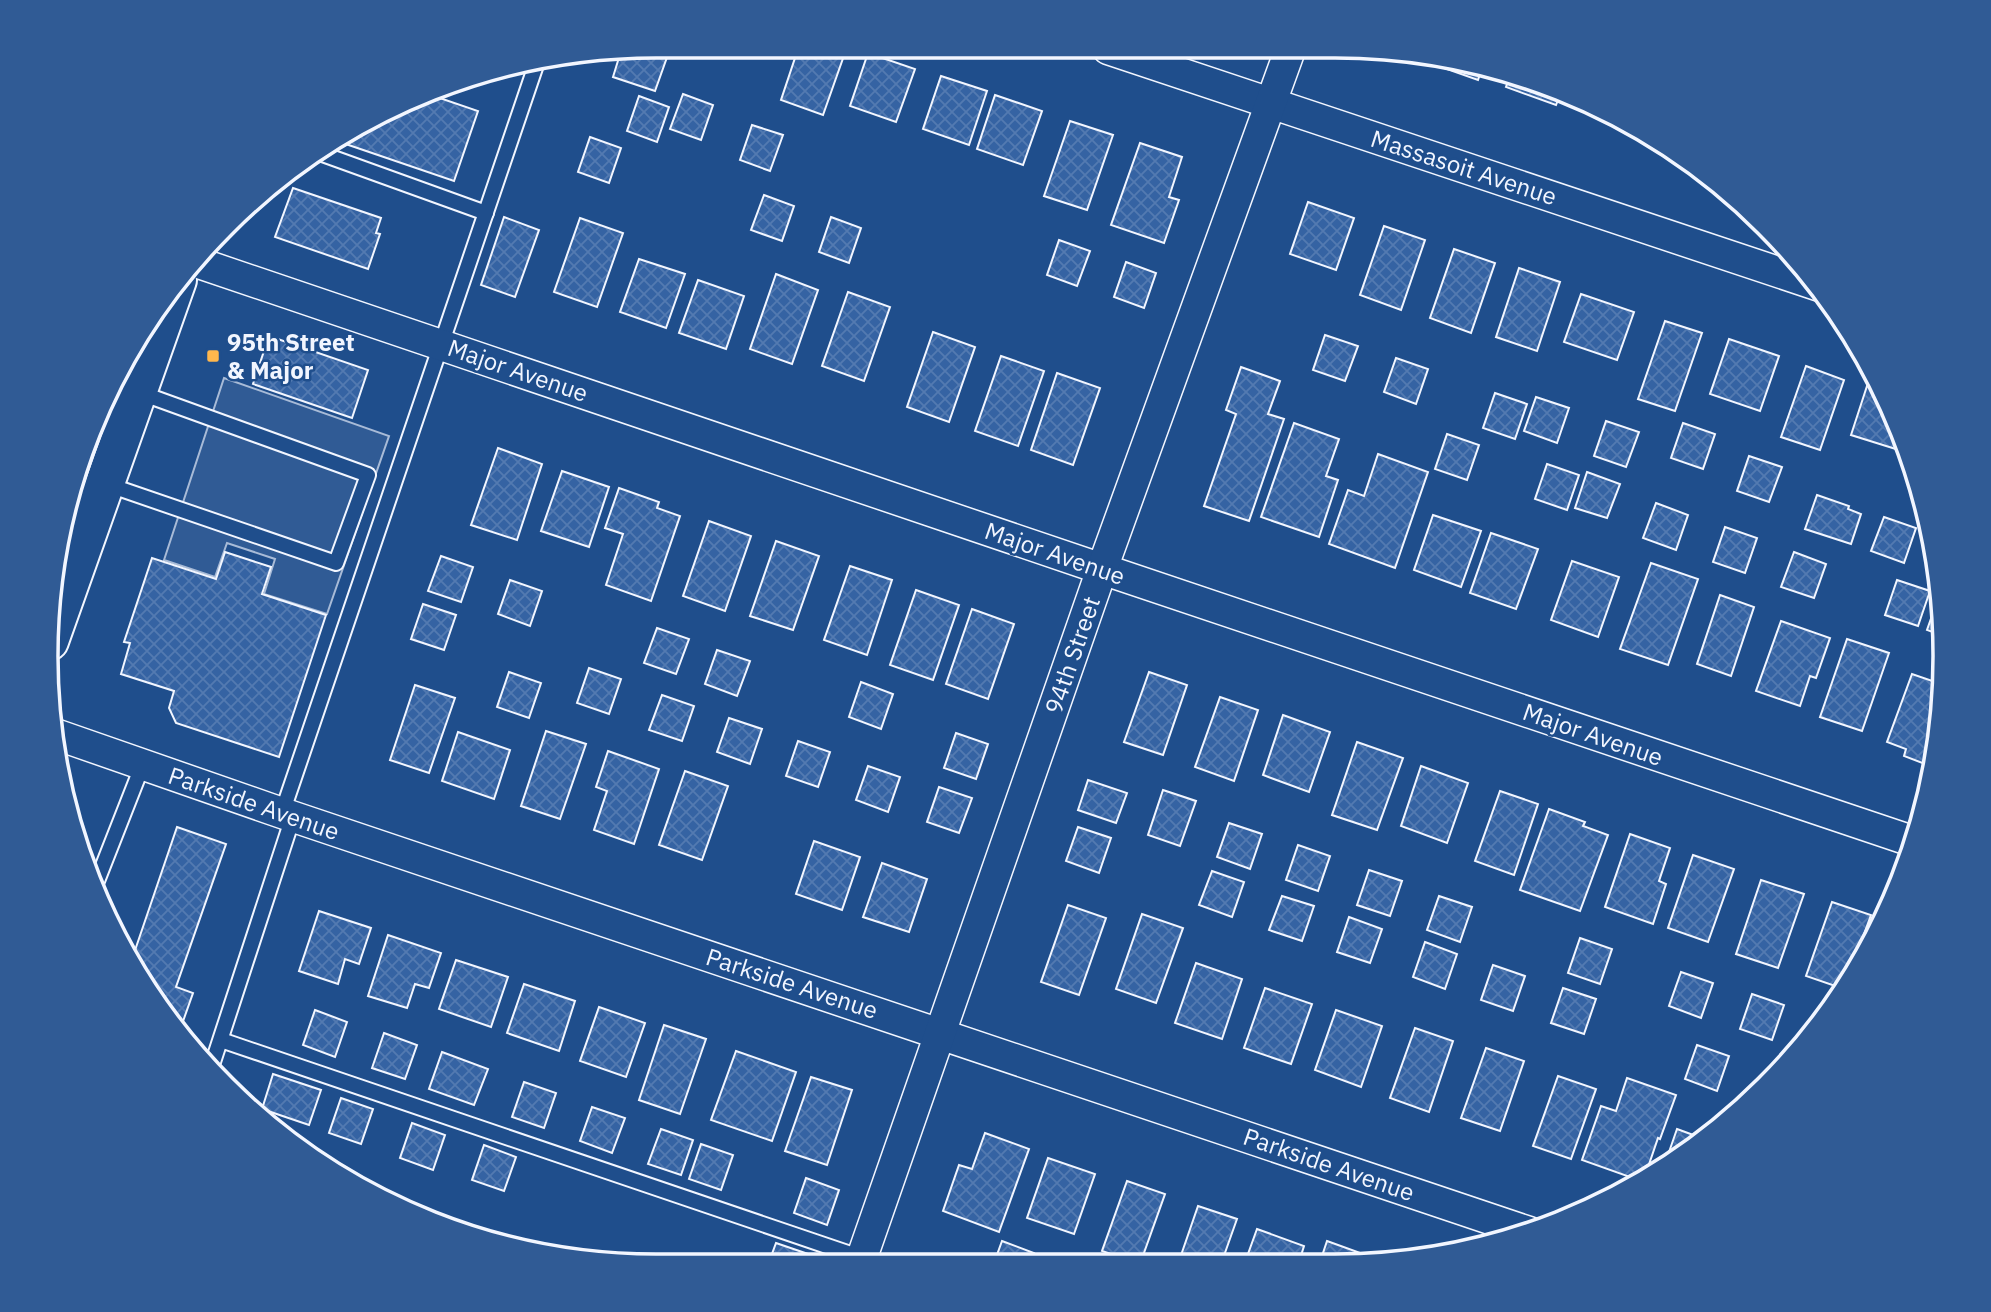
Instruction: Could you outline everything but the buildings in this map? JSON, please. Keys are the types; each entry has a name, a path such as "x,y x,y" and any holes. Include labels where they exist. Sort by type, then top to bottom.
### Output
{"main road":[{"path":"60,607 164,317"}],"street":[{"name":"Massasoit Avenue","path":"1135,58 1799,279"},
{"name":"94th Street","path":"869,1254 941,1033 1102,569 1287,58"},
{"name":"Major Avenue","path":"204,265 1905,838"},
{"name":"Parkside Avenue","path":"63,737 288,815 1514,1227"}],"lane":[{"path":"214,1059 288,815 534,70"},
{"path":"328,156 486,213"},
{"path":"104,483 336,563 368,475 137,391"},
{"path":"99,875 143,764"},
{"path":"220,1040 847,1254"}],"shaded area":[{"path":"224,378 389,436 327,614 264,594 275,559 227,543 215,577 164,560"}],"place":[{"name":"95th Street & Major","path":"213,356"}]}
